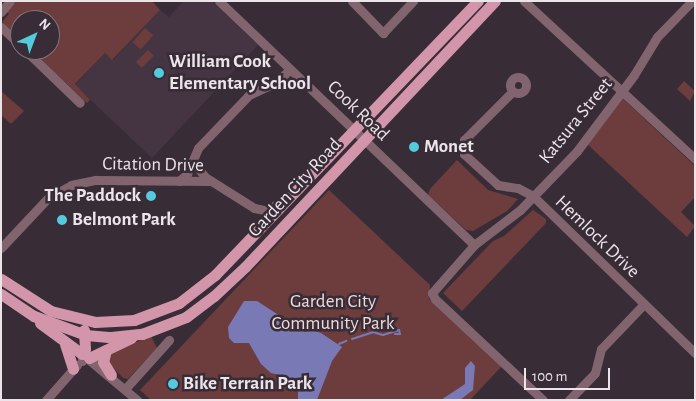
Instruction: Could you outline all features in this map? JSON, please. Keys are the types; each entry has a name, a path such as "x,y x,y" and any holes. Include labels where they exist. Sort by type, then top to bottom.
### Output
{"main road":[{"name":"Garden City Road","path":"35,304 65,316 95,322 134,320 167,309 191,295 215,275 478,1"},
{"name":"Garden City Road","path":"84,333 111,337 142,334 186,316 214,296 495,1"},
{"path":"1,279 35,304 41,312 78,324 84,333 84,358"},
{"path":"1,294 34,316 84,358"},
{"path":"34,316 84,333"},
{"path":"84,333 95,322"},
{"path":"84,358 142,334"},
{"path":"62,341 70,353 73,369"},
{"path":"106,350 103,362 111,375"}],"street":[{"path":"1,12 10,1"},
{"name":"Cook Road","path":"219,1 474,245"},
{"path":"352,1 383,33 412,1"},
{"path":"524,1 695,160"},
{"name":"Katsura Street","path":"543,400 435,300 432,293 474,245 533,196 577,151 622,92 657,37 692,1"},
{"path":"35,60 80,104"},
{"path":"179,181 193,162 198,148 249,95 278,82 290,69"},
{"name":"Hemlock Drive","path":"512,92 462,146 464,154 498,185 518,188 533,196 695,352"},
{"path":"193,162 199,172 211,181"},
{"name":"Citation Drive","path":"1,248 48,198 71,185 95,180 211,181 264,212 269,211 300,179 308,176"},
{"path":"569,400 595,373 601,349 644,304"},
{"path":"125,389 169,340"},
{"path":"46,400 84,358 111,375 137,400"}],"shaded area":[{"name":"William Cook Elementary School","path":"184,1 212,1 258,45 152,158 75,85 105,53 113,60 160,10 169,17"}],"green space":[{"path":"14,1 152,1 160,10 112,60 105,53 75,84 90,100 87,103 42,60 60,60 60,10 10,10 10,30 2,22 9,14 5,11"},
{"path":"145,28 153,35 141,50 133,42"},
{"path":"148,50 154,56 142,68 136,62"},
{"path":"684,81 695,91 690,101 677,89"},
{"path":"1,91 24,111 11,124 1,115"},
{"path":"622,98 695,166 695,197 681,212 695,226 687,237 586,143"},
{"path":"457,160 488,190 518,199 507,211 473,231 466,230 428,195 430,189"},
{"name":"Garden City Community Park","path":"329,190 430,285 429,299 502,366 470,400 151,400 140,390"},
{"path":"533,210 546,219 546,223 462,311 443,293 493,241 504,236"},
{"path":"151,336 157,348 128,379 123,378 107,361 108,354"}],"water":[{"path":"244,301 257,301 291,323 321,333 342,347 332,361 317,400 298,400 298,382 295,379 271,373 261,364 249,343 234,343 229,338 228,327"},
{"path":"471,361 475,366 473,390 460,400 441,400 465,384 465,368"}],"waterway":[{"path":"352,339 373,332 383,335 399,330 400,334 395,334"},
{"path":"339,344 346,341"}],"place":[{"name":"William Cook Elementary School","path":"159,73"},
{"name":"Monet","path":"414,147"},
{"name":"The Paddock","path":"151,196"},
{"name":"Belmont Park","path":"62,220"},
{"name":"Bike Terrain Park","path":"173,384"}]}
